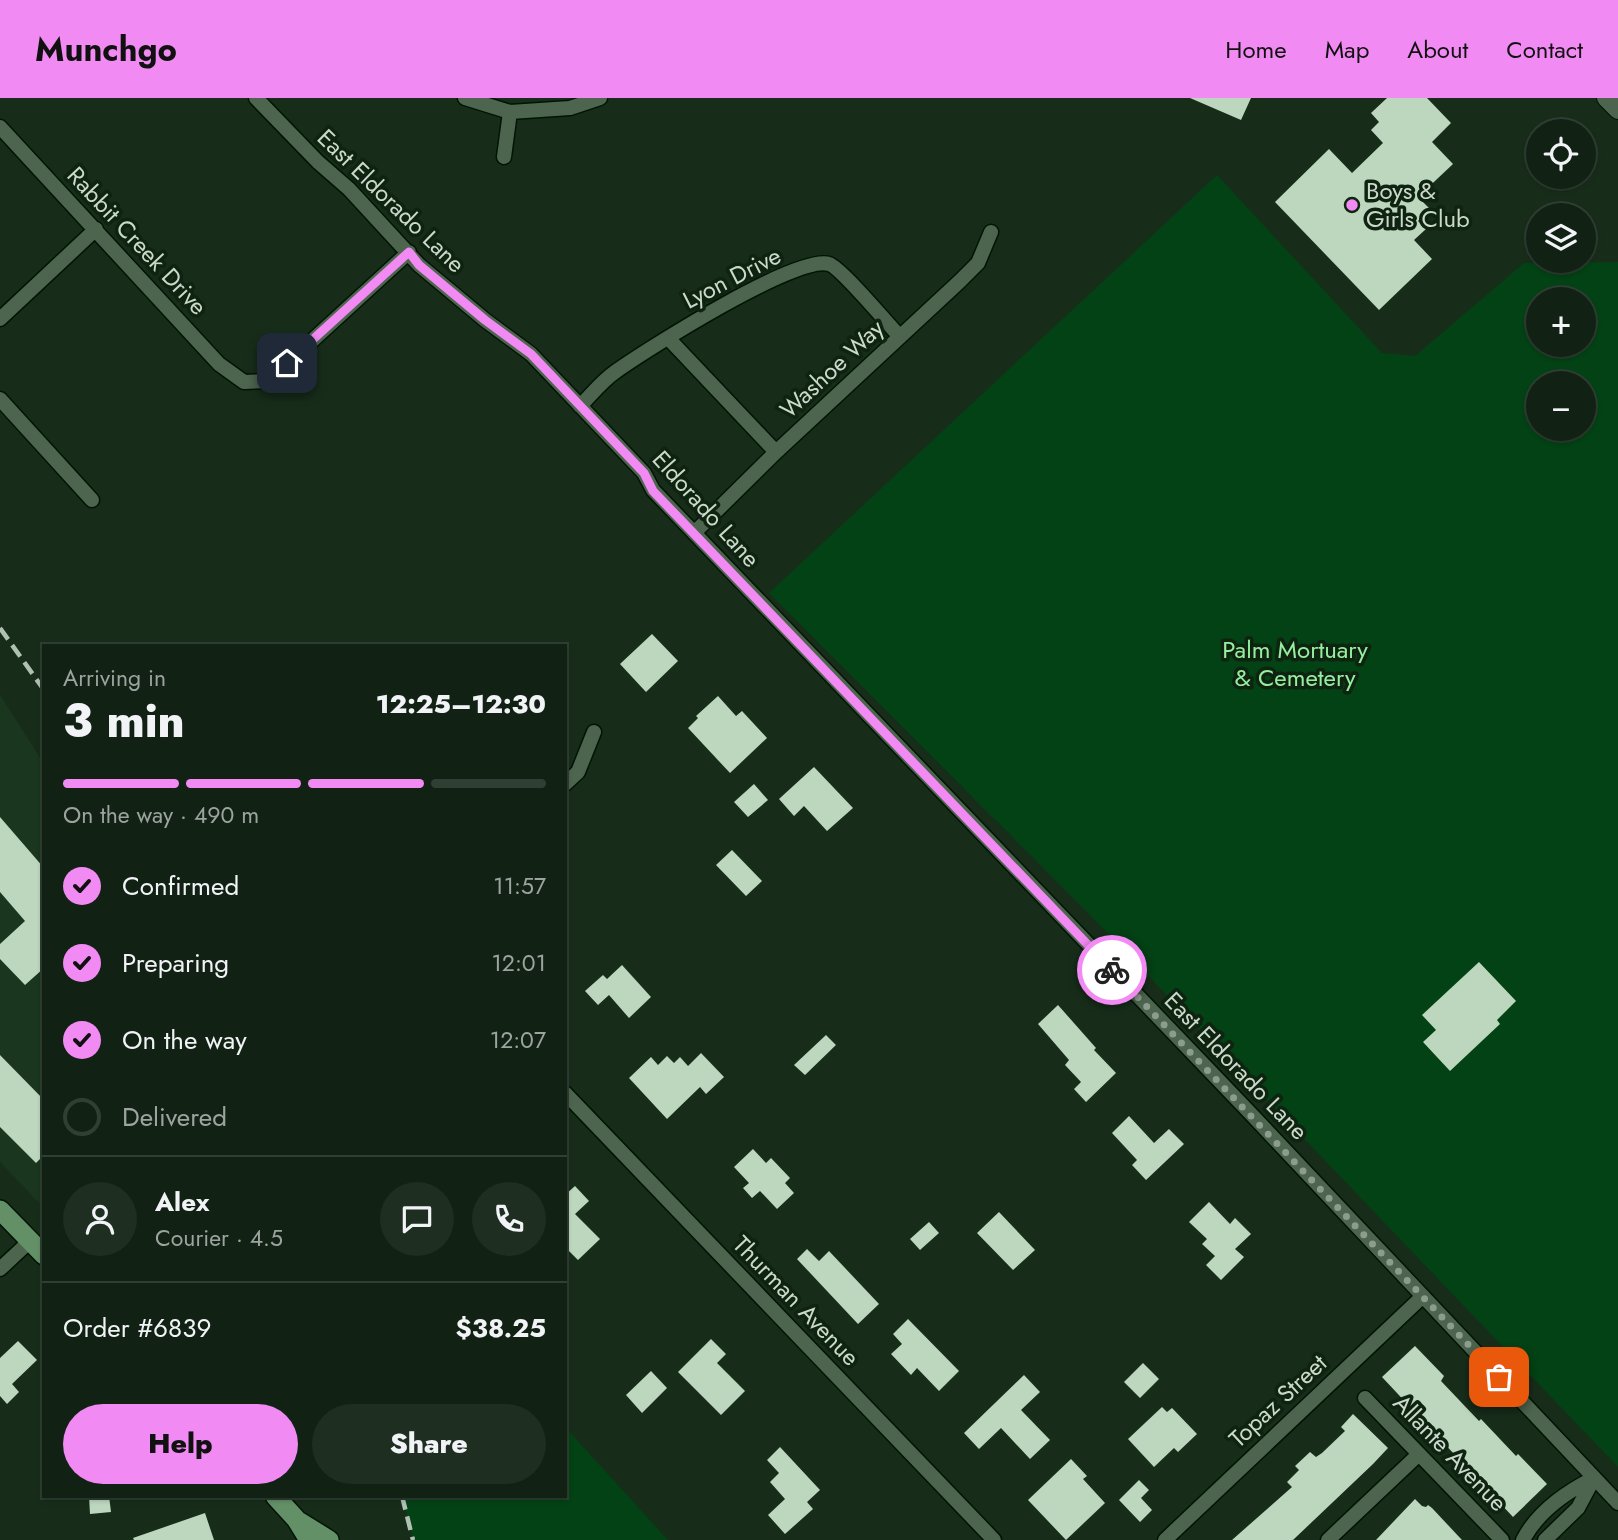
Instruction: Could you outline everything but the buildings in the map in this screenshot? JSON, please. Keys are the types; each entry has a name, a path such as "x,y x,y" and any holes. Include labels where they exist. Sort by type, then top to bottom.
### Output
{"main road":[{"path":"0,1210 37,1248"},
{"path":"277,1498 296,1519 309,1540"},
{"path":"296,1519 329,1540"}],"street":[{"name":"East Eldorado Lane","path":"256,98 419,265 499,330"},
{"path":"465,98 510,112 570,107 600,98"},
{"path":"1606,98 1618,110"},
{"path":"505,158 510,112"},
{"name":"Rabbit Creek Drive","path":"0,127 219,364 244,382 268,381 409,252"},
{"path":"0,320 96,229"},
{"name":"Washoe Way","path":"694,533 776,452 978,263 991,232"},
{"name":"Lyon Drive","path":"580,406 612,374 668,338 753,289 800,268 829,264 845,276 900,337"},
{"name":"Eldorado Lane","path":"499,330 531,354 644,473 653,491 760,602"},
{"path":"668,338 776,452"},
{"path":"0,399 92,500"},
{"name":"East Eldorado Lane","path":"760,602 1618,1503"},
{"path":"567,782 578,772 594,732"},
{"name":"Thurman Avenue","path":"567,1095 994,1540"},
{"path":"0,1269 37,1248"},
{"name":"Topaz Street","path":"1165,1540 1423,1296"},
{"name":"Allante Avenue","path":"1366,1398 1502,1540"},
{"path":"1328,1540 1419,1454"},
{"path":"1523,1540 1530,1526 1565,1493 1594,1478"},
{"path":"1545,1540 1578,1508 1594,1478"}],"shaded area":[{"path":"0,695 42,761 42,1206 0,1162"}],"green space":[{"name":"Palm Mortuary & Cemetery","path":"1217,175 1382,353 1415,356 1524,263 1526,273 1596,273 1596,262 1618,262 1618,1467 1092,917 769,593"},
{"path":"567,1429 668,1540 413,1540 402,1498 567,1498"}],"railway":[{"path":"0,628 42,687"},
{"path":"402,1498 413,1540"}],"way so far":[{"path":"1112,970 1499,1377"}],"place":[{"name":"Boys & Girls Club","path":"1352,205"}],"route":[{"path":"287,363 409,252 419,265 531,354 644,473 653,491 1112,970"}]}
